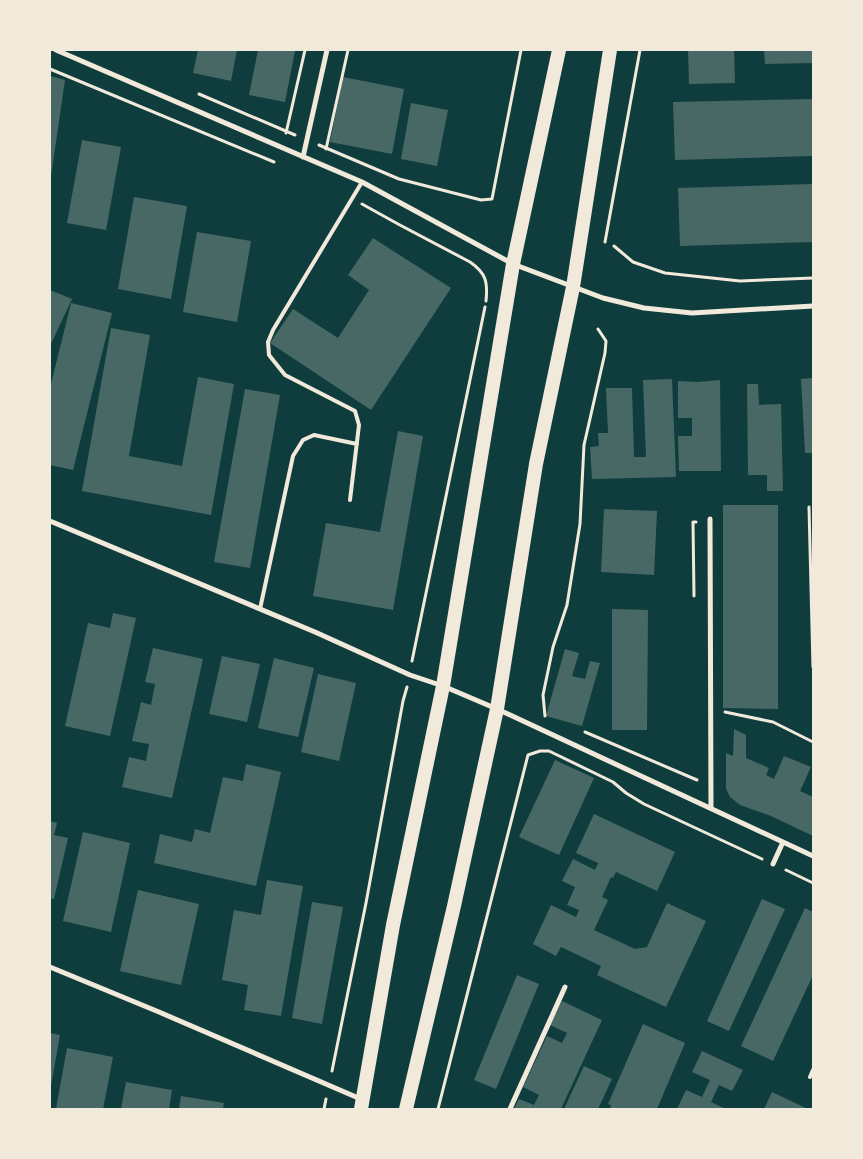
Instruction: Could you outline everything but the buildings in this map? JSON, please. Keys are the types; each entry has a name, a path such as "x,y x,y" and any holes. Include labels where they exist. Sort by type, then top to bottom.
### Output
{"highway":[{"path":"362,1104 393,925 443,686 514,264 559,50"},
{"path":"406,1109 454,906 497,709 536,464 574,287 610,50"}],"street":[{"path":"56,50 362,182 514,264 603,298 644,308 692,313 813,306"},
{"path":"303,157 327,50"},
{"path":"710,520 711,808"},
{"path":"50,521 260,609 410,675 443,686 497,709 813,856"},
{"path":"773,864 783,842"},
{"path":"50,967 329,1085 362,1104"},
{"path":"510,1109 566,987"}],"lane":[{"path":"350,500 360,425 355,411 285,375 269,355 268,342 273,330 362,182"},
{"path":"260,609 293,456 303,440 314,435 357,444"},
{"path":"810,1078 813,1070"}],"path":[{"path":"283,148 305,50"},
{"path":"322,165 348,50"},
{"path":"192,91 399,179 481,200 492,199 521,50"},
{"path":"605,242 640,50"},
{"path":"50,70 280,164"},
{"path":"353,198 470,262 480,269 486,281 487,299 414,650"},
{"path":"614,246 633,262 665,273 740,281 813,278"},
{"path":"547,719 544,715 543,694 553,648 567,605 580,524 584,445 605,353 606,341 598,329"},
{"path":"809,508 813,668"},
{"path":"329,1085 366,903 402,701"},
{"path":"725,712 773,722 813,742"},
{"path":"584,732 696,779 711,790"},
{"path":"438,1109 528,755 540,751 549,751 613,782 644,804 813,883"}]}
